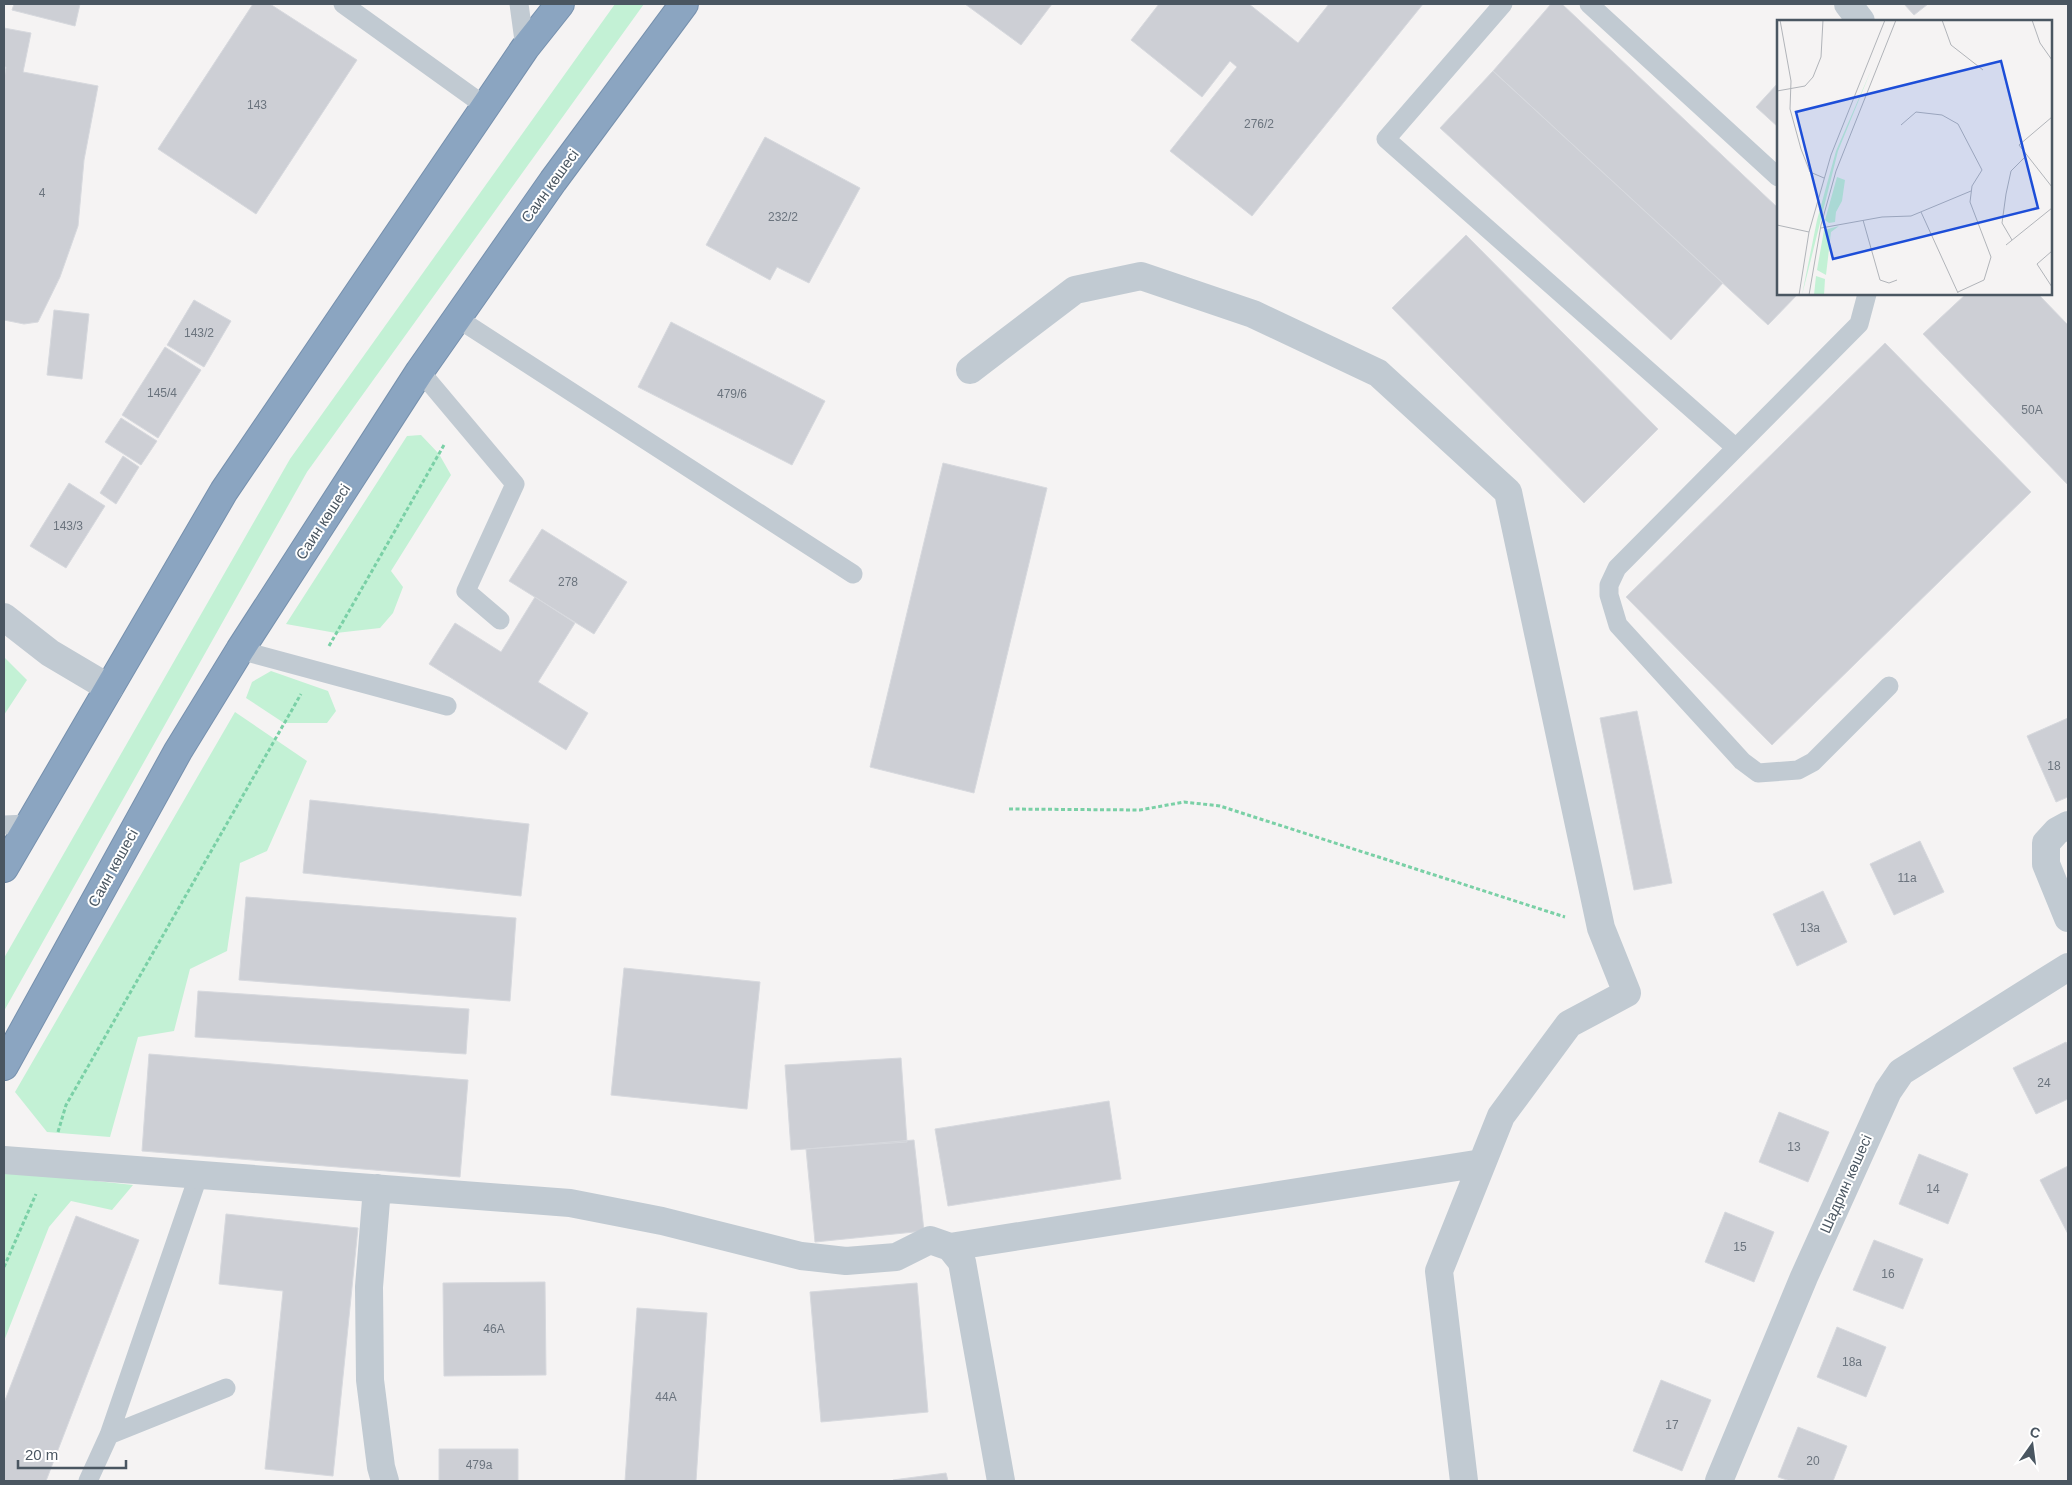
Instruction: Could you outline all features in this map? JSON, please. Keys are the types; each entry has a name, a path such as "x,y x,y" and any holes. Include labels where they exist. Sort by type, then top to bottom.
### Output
{"highway":[{"path":"4,868 16,824 109,688 224,491 525,48 560,4"},
{"name":"Саин көшесі","path":"4,1066 178,750 240,650 420,371 553,181 684,4"}],"street":[{"path":"1848,4 1860,20"},
{"path":"970,370 1075,290 1141,276 1253,314 1378,373 1508,492 1600,928 1627,993 1569,1024 1501,1116 1439,1271 1464,1481"},
{"path":"4,617 50,653 109,688"},
{"path":"2068,825 2057,831 2046,843 2046,864 2068,918"},
{"name":"Шадрин көшесі","path":"1719,1481 1804,1277 1892,1085 1901,1072 2068,966"},
{"path":"4,1160 570,1203 662,1221 801,1256 846,1261 896,1257 930,1240 950,1247 1482,1164"},
{"path":"377,1188 369,1287 370,1380 381,1467 385,1481"},
{"path":"950,1247 962,1262 1001,1481"}],"lane":[{"path":"343,4 485,106"},
{"path":"519,4 525,48"},
{"path":"1503,4 1386,139 1736,448"},
{"path":"1588,4 1777,176"},
{"path":"1867,295 1859,324 1617,568 1609,585 1609,595 1618,625 1742,761 1758,773 1798,770 1813,762 1889,686"},
{"path":"457,318 852,574"},
{"path":"420,371 515,484 466,591 500,620"},
{"path":"240,650 447,706"},
{"path":"88,1481 109,1435 199,1174"},
{"path":"109,1435 226,1388"}],"path":[{"path":"4,1267 50,1163 66,1105 460,418"},
{"path":"1009,809 1140,810 1184,802 1220,806 1600,928"}],"green space":[{"path":"615,4 644,4 307,472 4,1011 4,958 290,459"},
{"path":"421,435 439,454 451,475 391,571 403,587 393,613 380,628 336,633 286,624 407,436"},
{"path":"4,657 27,680 4,715"},
{"path":"271,671 328,691 336,711 327,723 284,723 246,698 252,682"},
{"path":"235,712 307,761 267,851 240,863 227,951 190,969 174,1031 138,1037 110,1137 47,1132 15,1092"},
{"path":"4,1171 133,1185 112,1210 71,1201 49,1227 4,1341"}],"building":[{"path":"14,4 80,4 75,26 12,10"},
{"path":"253,4 270,4 357,60 256,214 158,149"},
{"path":"965,4 1052,4 1021,45"},
{"path":"1159,4 1249,4 1298,43 1329,4 1423,4 1252,216 1170,151 1237,67 1230,61 1202,97 1131,40"},
{"path":"1551,4 1562,4 1777,207 1777,295 1797,295 1768,325 1493,71"},
{"path":"1904,4 1928,4 1914,15"},
{"path":"4,28 31,33 23,72 98,86 84,160 78,226 60,277 38,322 24,324 4,320 4,79 6,67 4,67"},
{"path":"1493,71 1723,283 1671,340 1440,128"},
{"path":"1777,84 1777,126 1756,107"},
{"path":"765,137 860,188 809,283 777,267 770,280 706,245"},
{"path":"1466,235 1658,429 1584,503 1392,308"},
{"path":"1965,295 2039,295 2068,325 2068,485 1923,334"},
{"path":"194,300 231,321 204,367 167,345"},
{"path":"54,310 89,314 82,379 47,375"},
{"path":"671,322 825,401 792,465 638,387"},
{"path":"1885,343 2031,492 1772,745 1626,597"},
{"path":"165,347 201,370 158,438 122,415"},
{"path":"121,418 157,441 141,465 105,442"},
{"path":"123,456 139,467 116,504 100,493"},
{"path":"943,463 1047,488 974,793 870,767"},
{"path":"69,483 105,506 66,568 30,546"},
{"path":"542,529 627,582 594,634 509,581"},
{"path":"535,597 575,623 538,682 588,713 566,750 429,664 455,623 501,652"},
{"path":"1637,711 1672,883 1634,890 1600,718"},
{"path":"2068,718 2068,797 2056,802 2027,736"},
{"path":"310,800 529,824 521,896 303,873"},
{"path":"1920,841 1944,892 1894,915 1870,864"},
{"path":"1823,891 1847,942 1797,966 1773,914"},
{"path":"246,897 516,918 510,1001 239,980"},
{"path":"624,968 760,982 747,1109 611,1095"},
{"path":"198,991 469,1009 466,1054 195,1037"},
{"path":"2066,1042 2068,1046 2068,1099 2036,1114 2013,1068"},
{"path":"149,1054 468,1080 460,1177 142,1151"},
{"path":"901,1058 907,1142 791,1150 785,1065"},
{"path":"1109,1101 1121,1179 948,1206 935,1129"},
{"path":"1779,1112 1829,1132 1808,1182 1759,1162"},
{"path":"914,1140 924,1231 815,1242 806,1149"},
{"path":"1919,1154 1968,1174 1948,1224 1899,1204"},
{"path":"2068,1166 2068,1234 2040,1180"},
{"path":"1725,1212 1774,1232 1754,1282 1705,1262"},
{"path":"226,1214 358,1228 333,1476 265,1469 283,1291 219,1284"},
{"path":"76,1216 139,1240 46,1481 4,1481 4,1403"},
{"path":"1874,1240 1923,1259 1903,1309 1853,1290"},
{"path":"545,1282 546,1375 444,1376 443,1283"},
{"path":"917,1283 928,1412 821,1422 810,1292"},
{"path":"637,1308 707,1313 696,1481 625,1481"},
{"path":"1837,1327 1886,1347 1866,1397 1817,1377"},
{"path":"1661,1380 1711,1400 1682,1471 1633,1451"},
{"path":"1798,1427 1847,1446 1833,1481 1790,1481 1778,1477"},
{"path":"439,1449 518,1449 518,1481 439,1481"},
{"path":"946,1473 948,1481 893,1481 893,1480"}]}
